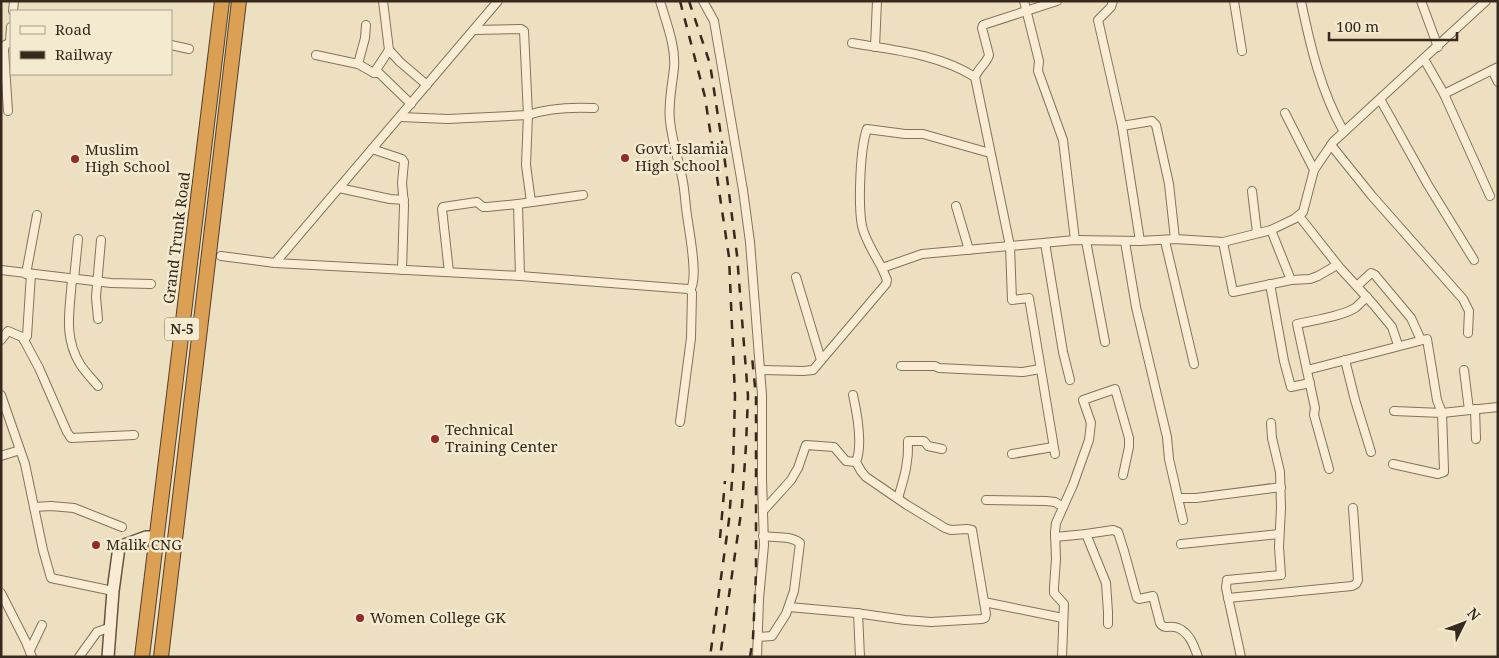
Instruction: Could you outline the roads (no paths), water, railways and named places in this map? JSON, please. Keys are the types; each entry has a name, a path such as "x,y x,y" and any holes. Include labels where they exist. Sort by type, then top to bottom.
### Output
{"highway":[{"name":"Grand Trunk Road","path":"142,657 222,1"},
{"name":"N-5","path":"161,657 239,1"}],"main road":[{"path":"108,657 113,590 119,547 146,537 158,537"}],"street":[{"path":"383,1 389,50 427,85"},
{"path":"275,263 498,1"},
{"path":"660,1 673,52 674,68 670,94 670,118 682,178 694,279 690,290 692,297 691,338 680,422"},
{"path":"703,1 714,21 750,242 762,395 763,536 757,657"},
{"path":"874,47 877,1"},
{"path":"1024,1 1038,61 1038,71 1063,140 1075,240"},
{"path":"1012,454 1054,450 1029,298 1012,300 1010,246 975,77 978,69 988,60 989,56 982,28 983,25 1057,1"},
{"path":"1113,1 1111,7 1098,20 1122,126 1140,240"},
{"path":"1234,1 1242,51"},
{"path":"1301,1 1305,22 1325,90 1344,132"},
{"path":"1421,1 1438,47"},
{"path":"882,268 922,254 1075,240 1125,242 1175,239 1223,242 1271,230 1299,216 1303,212 1314,170 1331,145 1486,1"},
{"path":"358,64 365,38 366,25"},
{"path":"474,30 521,29 524,31 528,115 526,165 531,202"},
{"path":"8,111 4,99 4,50 5,45 10,42"},
{"path":"852,43 927,57 960,68 975,77"},
{"path":"172,45 189,49"},
{"path":"374,73 389,50"},
{"path":"316,55 358,64 374,73 380,73 411,104"},
{"path":"1424,59 1444,94 1490,196"},
{"path":"1444,94 1495,69 1498,82"},
{"path":"1380,99 1428,185 1474,260"},
{"path":"400,117 448,119 528,115 556,110 594,108"},
{"path":"1286,113 1314,170"},
{"path":"1122,126 1152,121 1156,125 1169,184 1175,239"},
{"path":"760,370 813,370 886,284 887,280 862,226 861,172 867,129 904,134 923,134 990,153"},
{"path":"1331,145 1372,196 1463,299 1469,311 1468,332"},
{"path":"372,149 402,159 404,162 402,183 404,200 402,270"},
{"path":"339,188 390,199 404,200"},
{"path":"1252,190 1257,233"},
{"path":"449,272 443,207 477,202 483,207 487,207 583,195"},
{"path":"518,204 520,276"},
{"path":"956,206 969,250"},
{"path":"24,340 27,336 29,274 37,215"},
{"path":"1299,216 1337,265 1392,327 1398,346"},
{"path":"1271,230 1291,280"},
{"path":"78,239 68,332 81,365 98,386"},
{"path":"98,319 96,296 101,240"},
{"path":"1086,240 1105,342"},
{"path":"1165,241 1194,364"},
{"path":"1046,242 1063,352 1070,380"},
{"path":"1125,242 1136,307 1157,390 1167,437 1169,459 1183,520"},
{"path":"1223,242 1233,292 1291,280 1310,279 1337,265"},
{"path":"221,256 275,263 520,276 690,290"},
{"path":"1,270 98,282 151,284"},
{"path":"1357,286 1371,273 1376,275 1411,318 1420,340"},
{"path":"796,277 821,360"},
{"path":"1270,284 1284,361 1291,386 1310,383"},
{"path":"1328,469 1314,415 1315,408 1297,324 1349,310 1366,297"},
{"path":"1,340 8,331 22,337 39,368 71,438 134,435"},
{"path":"1307,370 1427,339 1437,400 1442,413 1444,472 1438,474 1393,464"},
{"path":"1345,360 1371,452"},
{"path":"901,366 935,366 939,368 1023,372 1040,369"},
{"path":"1464,370 1476,439"},
{"path":"1062,657 1064,604 1054,593 1056,523 1073,485 1089,440 1091,423 1083,400 1115,389 1130,438 1123,475"},
{"path":"1,395 25,464 42,550 51,578 113,590"},
{"path":"852,395 855,405 859,445 859,456 856,462"},
{"path":"1394,412 1442,413 1498,407"},
{"path":"1241,657 1226,583 1228,580 1281,575 1279,534 1280,472 1272,438 1271,423"},
{"path":"898,498 909,458 908,441 924,441 928,446 942,449"},
{"path":"762,511 791,480 798,468 806,446 834,447 846,461 856,462"},
{"path":"1,456 20,450"},
{"path":"789,607 858,613 922,622 985,618 986,614 972,530 952,530 946,528 866,477 856,462"},
{"path":"1178,498 1196,498 1280,487"},
{"path":"986,500 1052,502 1063,507"},
{"path":"34,507 74,508 122,527"},
{"path":"1228,598 1352,586 1356,584 1358,580 1353,508"},
{"path":"1055,537 1113,530 1118,532 1137,598 1153,596 1162,626 1165,628 1175,627 1181,630 1192,640 1198,657"},
{"path":"1086,534 1106,583 1108,624"},
{"path":"1181,544 1279,534"},
{"path":"758,637 772,636 786,614 794,591 800,543 795,539 763,536"},
{"path":"1,593 31,653"},
{"path":"984,602 1063,618"},
{"path":"858,613 860,657"},
{"path":"31,653 42,625"},
{"path":"79,657 96,632 110,627"}],"railway":[{"path":"680,1 705,97 729,257 735,396 733,468 729,520 710,657"},
{"path":"689,1 710,64 725,162 737,255 748,396 742,506 720,657"},
{"path":"750,657 753,638 756,573 756,396 752,357"},
{"path":"720,538 725,481"}],"place":[{"name":"Govt. Islamia High School","path":"625,158"},
{"name":"Muslim High School","path":"75,159"},
{"name":"Technical Training Center","path":"435,439"},
{"name":"Malik CNG","path":"96,545"},
{"name":"Women College GK","path":"360,618"}]}
